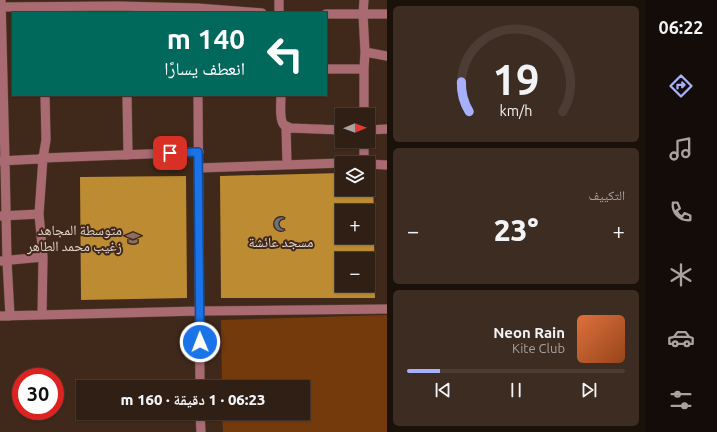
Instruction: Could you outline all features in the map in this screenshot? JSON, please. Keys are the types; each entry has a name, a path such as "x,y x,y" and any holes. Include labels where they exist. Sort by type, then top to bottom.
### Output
{"street":[{"path":"279,0 279,12"},
{"path":"364,0 364,108"},
{"path":"10,316 3,261 0,5 45,7 197,7 251,12"},
{"path":"327,14 387,14"},
{"path":"365,52 387,56"},
{"path":"327,69 364,69"},
{"path":"42,315 43,257 39,214 43,158 46,140 45,96"},
{"path":"127,96 128,155"},
{"path":"198,96 200,380"},
{"path":"281,96 281,118 286,126 287,165"},
{"path":"286,126 290,128 335,130"},
{"path":"375,130 387,129"},
{"path":"3,161 198,152"},
{"path":"199,168 335,164"},
{"path":"375,164 387,165"},
{"path":"3,216 39,214"},
{"path":"3,261 43,257"},
{"path":"0,316 199,311 387,309"},
{"path":"200,420 201,432"}],"shaded area":[{"path":"387,315 387,432 223,432 222,420 310,420 310,380 222,380 221,320"}],"building":[{"name":"مسجد عائشة","path":"335,173 335,196 373,196 374,204 335,204 335,244 374,244 374,252 335,252 335,292 375,292 375,298 221,298 220,176"},
{"name":"متوسطة المجاهد زغيب محمد الطاهر","path":"186,176 187,298 81,300 80,177"}],"place":[{"name":"مسجد عائشة","path":"281,224"},
{"name":"متوسطة المجاهد زغيب محمد الطاهر","path":"133,238"}],"route":[{"path":"170,153 198,152 200,342"}]}
